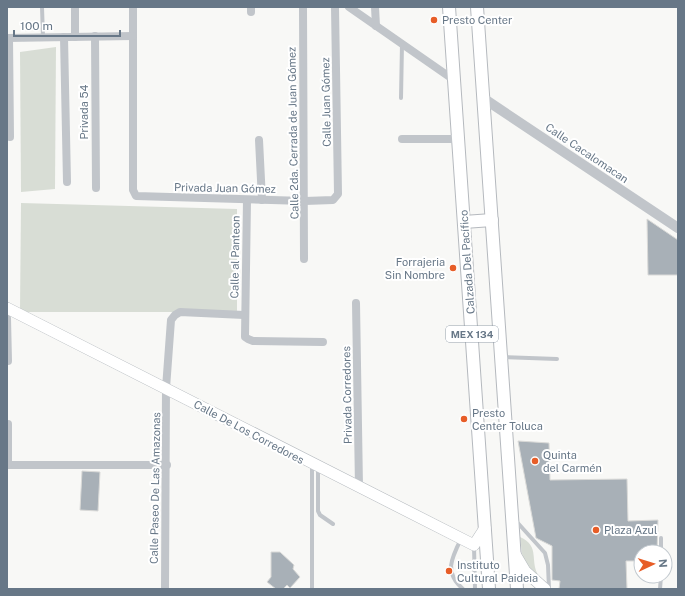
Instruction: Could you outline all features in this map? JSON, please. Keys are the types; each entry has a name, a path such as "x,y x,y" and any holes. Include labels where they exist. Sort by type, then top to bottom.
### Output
{"main road":[{"name":"MEX 134","path":"449,7 454,80"},
{"name":"MEX 134","path":"477,7 500,357 515,554 516,589"},
{"name":"Calzada Del Pacífico","path":"454,80 489,589"},
{"path":"464,222 492,220"},
{"name":"Calle De Los Corredores","path":"7,308 166,388 315,466 474,545"},
{"path":"474,545 485,528"},
{"path":"515,554 525,571 545,589"}],"street":[{"path":"75,7 75,37"},
{"path":"10,137 8,38 133,36 133,7"},
{"name":"Calle 2da. Cerrada de Juan Gómez","path":"303,7 305,201 304,259"},
{"name":"Calle Juan Gómez","path":"335,7 338,197"},
{"path":"349,7 454,80"},
{"path":"375,7 376,26"},
{"name":"Privada 54","path":"95,36 96,188"},
{"name":"Privada Juan Gómez","path":"133,36 133,190 136,196 305,201 333,200 338,197"},
{"path":"64,37 67,182"},
{"name":"Calle Cacalomacan","path":"483,98 678,228"},
{"path":"402,139 458,139"},
{"path":"259,140 262,200"},
{"name":"Calle al Panteon","path":"247,200 244,335 248,340 323,342"},
{"name":"Privada Corredores","path":"356,303 359,487"},
{"name":"Calle al Panteon","path":"166,388 170,327 175,315 180,312 244,315"},
{"path":"7,318 8,361"},
{"name":"Calle Paseo De Las Amazonas","path":"165,589 167,465 166,388"},
{"path":"8,424 7,465 167,465"}],"lane":[{"path":"42,7 43,38"},
{"path":"401,98 402,44"},
{"path":"500,357 558,359"},
{"path":"315,466 318,510 320,515 334,524"},
{"path":"312,589 315,466"},
{"path":"512,516 545,553 548,565 549,589"},
{"path":"661,538 661,544"},
{"path":"461,539 452,556 450,567 454,581 463,589"},
{"path":"474,545 475,589"}],"shaded area":[{"path":"56,47 55,189 21,192 20,52"},
{"path":"21,203 237,209 237,312 27,312 20,309"},
{"path":"520,537 530,545 533,550 536,571 539,576 523,561"}],"building":[{"path":"647,219 678,240 678,275 648,275"},
{"name":"Plaza Azul","path":"518,441 549,443 550,480 627,479 628,521 658,520 657,544 633,544 633,561 626,561 627,589 559,589 560,581 552,580 552,546 536,538"},
{"path":"82,471 100,472 98,511 80,510"},
{"path":"271,552 280,552 294,565 293,569 300,577 290,588 287,585 283,589 276,589 267,582 271,577"}],"place":[{"name":"Presto Center","path":"434,20"},
{"name":"Forrajeria Sin Nombre","path":"453,268"},
{"name":"Presto Center Toluca","path":"464,419"},
{"name":"Quinta del Carmén","path":"535,461"},
{"name":"Plaza Azul","path":"596,530"},
{"name":"Instituto Cultural Paideia","path":"449,571"}]}
